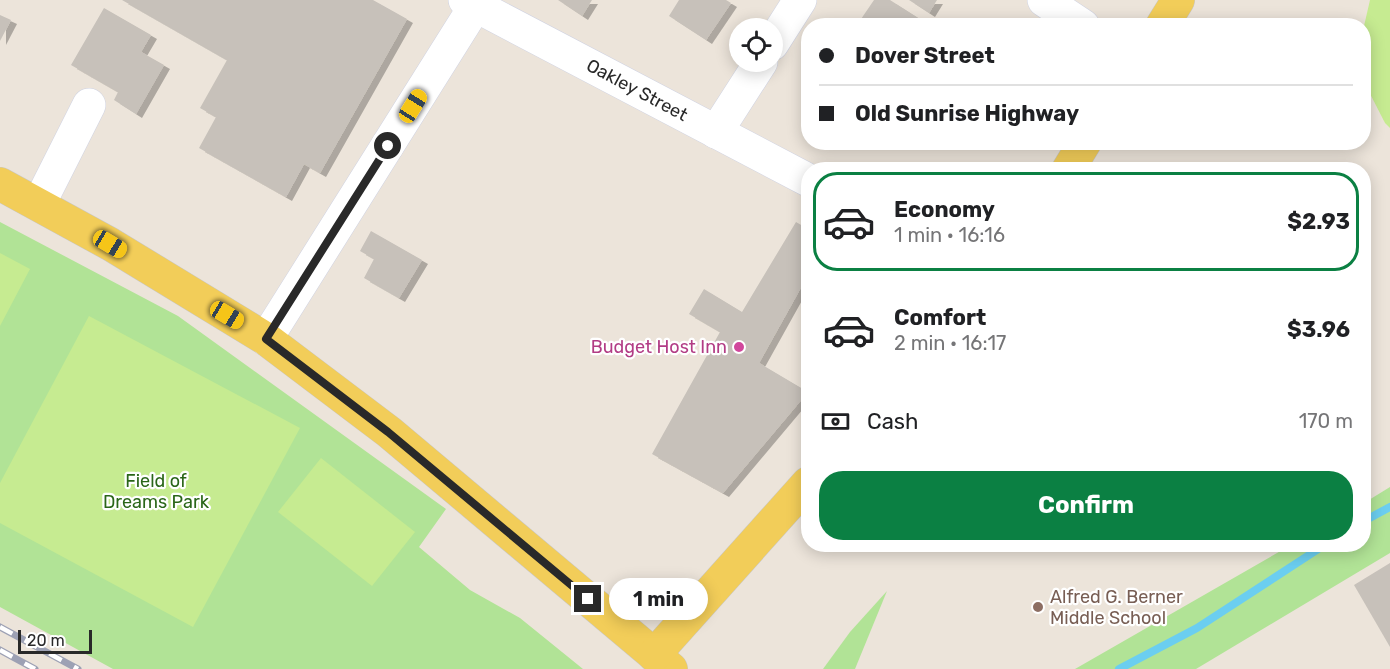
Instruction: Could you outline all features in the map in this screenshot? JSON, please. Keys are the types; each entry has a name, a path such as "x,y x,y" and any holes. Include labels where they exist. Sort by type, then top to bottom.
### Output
{"main road":[{"path":"1167,18 1178,0"},
{"path":"0,184 110,244 266,339 388,432 663,662 801,492"}],"street":[{"path":"783,27 800,0"},
{"path":"1044,0 1071,18"},
{"path":"266,339 473,2"},
{"name":"Oakley Street","path":"473,2 801,176"},
{"path":"716,132 755,72"},
{"path":"39,204 89,105"}],"green space":[{"path":"1370,0 1390,0 1390,128 1371,96 1371,18 1366,18"},
{"name":"Field of Dreams Park","path":"0,222 178,316 446,509 419,547 470,590 520,618 583,669 113,669 0,607"},
{"path":"0,253 30,269 0,326"},
{"path":"89,316 300,428 193,627 0,523 0,483"},
{"path":"321,458 415,532 372,586 278,512"},
{"path":"1390,487 1390,553 1196,669 1075,669 1279,552 1371,552 1371,499"},
{"path":"887,591 855,669 823,669 850,632"}],"building":[{"path":"122,0 373,0 407,19 320,173 304,164 286,197 199,148 216,117 200,108 227,60"},
{"path":"558,0 592,0 582,16"},
{"path":"679,0 726,0 731,3 706,40 669,16"},
{"path":"874,0 890,0 918,18 862,18"},
{"path":"909,0 937,0 929,13"},
{"path":"104,8 151,35 141,52 164,65 136,114 114,100 118,92 71,65"},
{"path":"0,15 11,20 0,41"},
{"name":"Budget Host Inn","path":"796,222 801,225 801,288 759,363 801,388 801,400 723,493 652,454 720,332 689,314 704,289 742,312"},
{"path":"371,231 422,260 399,298 364,278 374,259 360,251"},
{"path":"1390,563 1390,647 1354,585"}],"waterway":[{"path":"1371,517 1390,507"},
{"path":"1119,669 1197,628 1314,552"}],"railway":[{"path":"0,627 78,669"},
{"path":"0,650 35,669"}],"place":[{"name":"Budget Host Inn","path":"739,347"},
{"name":"Alfred G. Berner Middle School","path":"1038,607"}],"route":[{"path":"388,146 266,339 388,432 588,599"}]}
